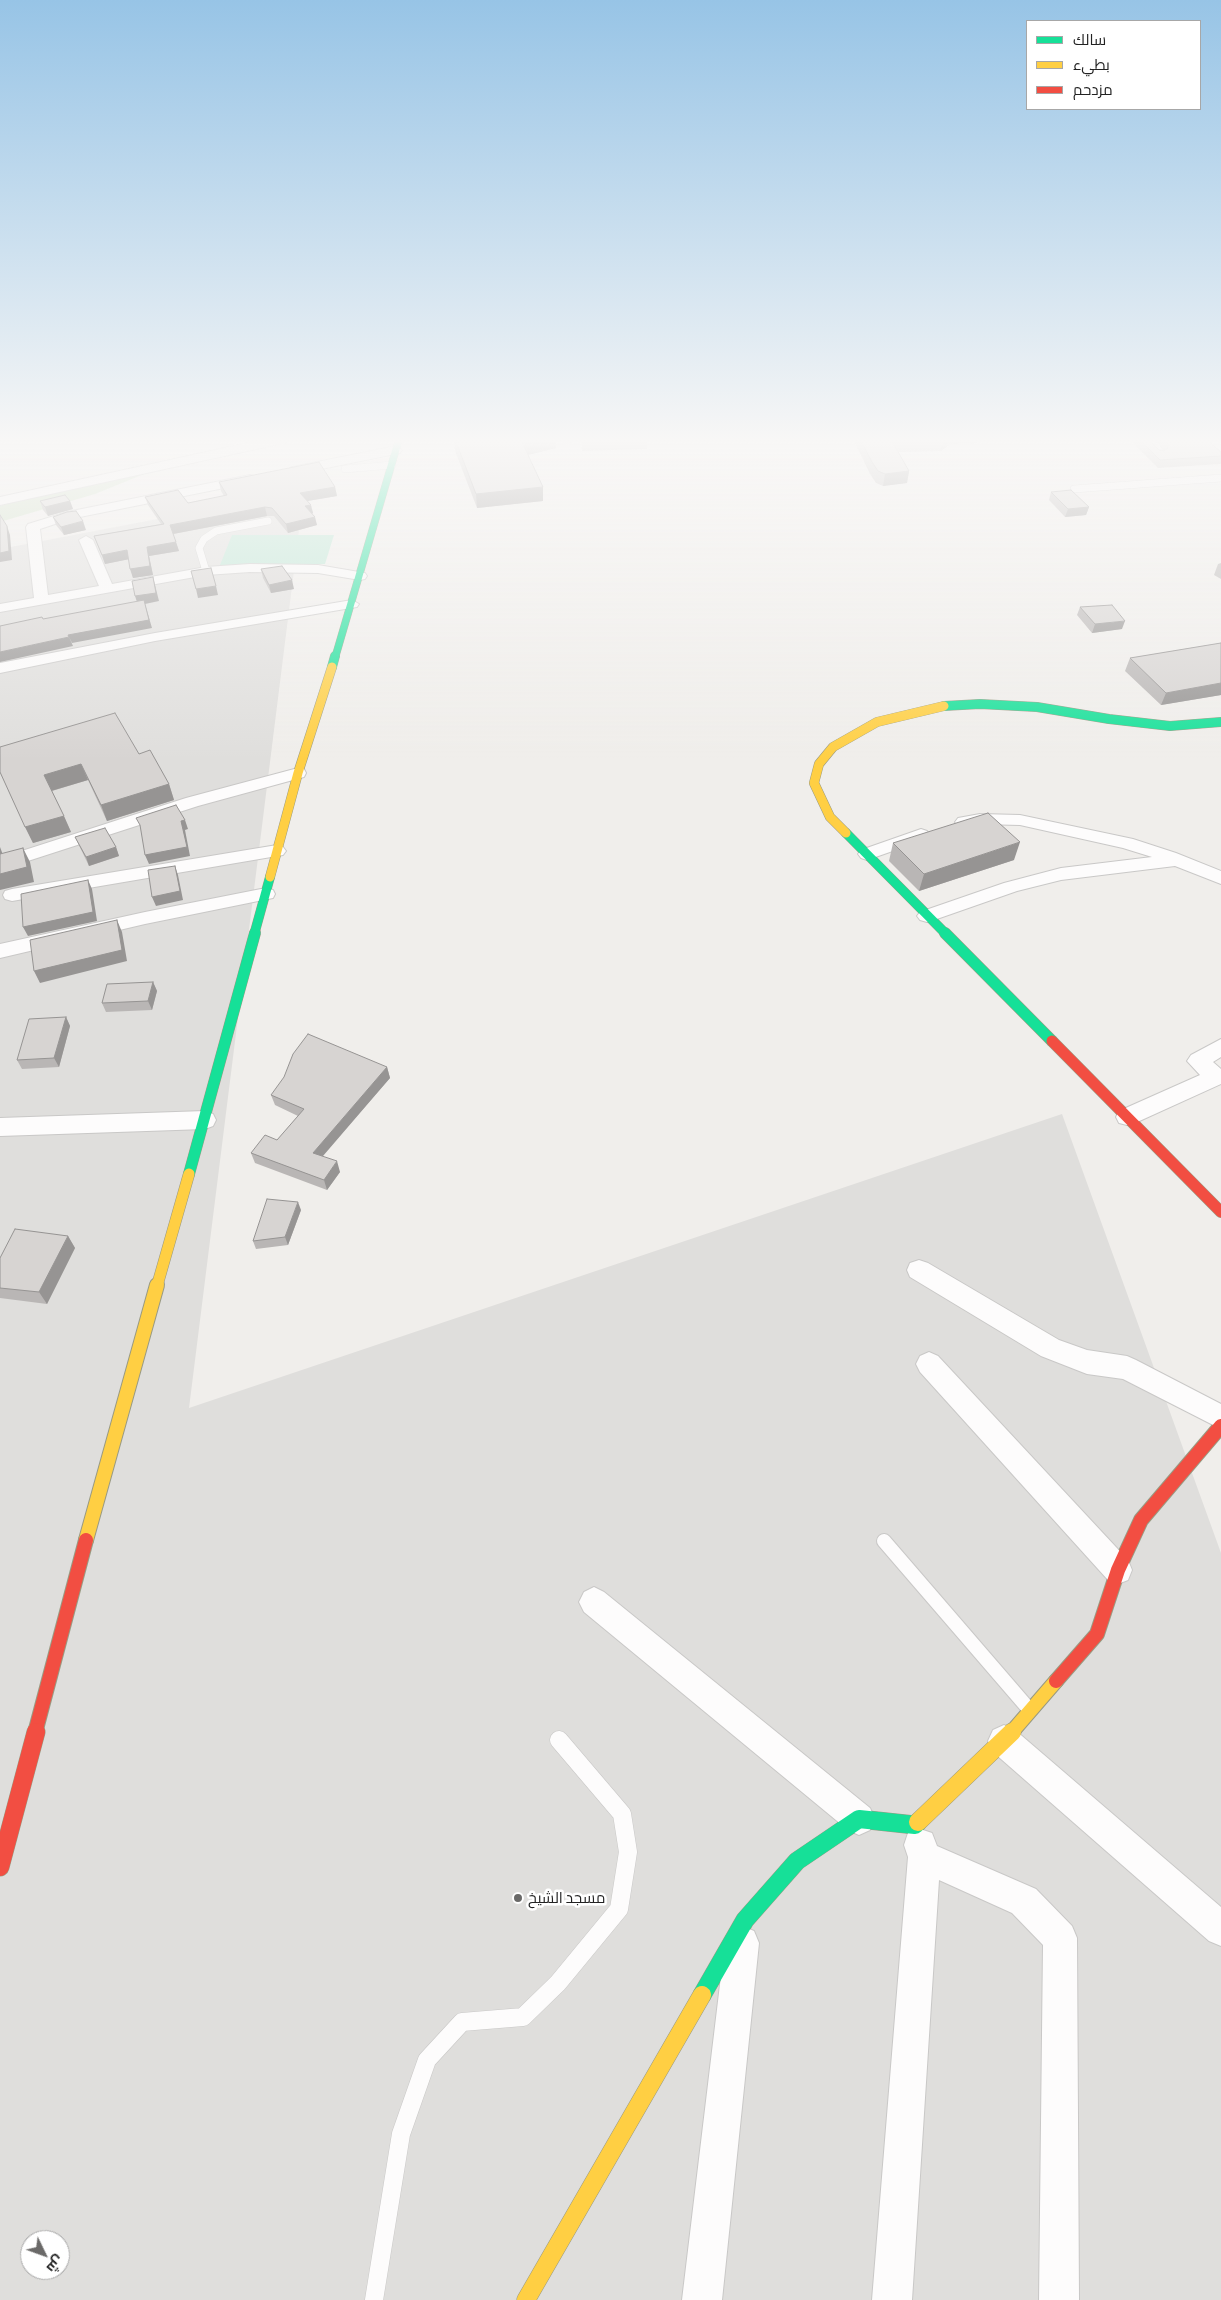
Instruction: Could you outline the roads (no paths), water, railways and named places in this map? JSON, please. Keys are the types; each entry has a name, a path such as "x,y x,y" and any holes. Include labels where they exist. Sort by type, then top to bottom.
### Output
{"street":[{"path":"35,546 41,600"},
{"path":"89,546 106,588"},
{"path":"0,1867 108,1456 205,1120 298,773 369,546"},
{"path":"0,608 206,571 250,568 318,569 360,576"},
{"path":"0,668 154,636 352,604"},
{"path":"1221,722 1170,726 1109,719 1037,707 980,704 936,706 878,722 833,747 819,764 814,783 830,817 1221,1212"},
{"path":"0,864 192,802 298,773"},
{"path":"952,824 980,819 1020,820 1127,843 1178,860 1221,878"},
{"path":"867,854 933,831"},
{"path":"12,895 277,851"},
{"path":"927,916 1011,887 1061,874 1178,860"},
{"path":"0,951 145,918 266,894"},
{"path":"1127,1117 1216,1078 1198,1061 1221,1047"},
{"path":"0,1127 205,1120"},
{"path":"919,1270 1050,1348 1087,1362 1126,1368 1221,1417"},
{"path":"929,1364 1118,1570"},
{"path":"892,2300 919,1841 1097,1634 1118,1570 1141,1520 1221,1426"},
{"path":"594,1602 860,1819 919,1841 1024,1901 1060,1938 1059,2300"},
{"path":"1004,1741 1221,1929"},
{"path":"526,2300 745,1920 797,1861 860,1819"},
{"path":"702,2300 745,1920"}],"lane":[{"path":"200,546 206,571"},
{"path":"884,1540 1030,1710"},
{"path":"374,2300 401,2134 428,2060 462,2022 523,2017 558,1983 619,1909 628,1852 622,1814 559,1740"}],"place":[{"name":"مسجد الشيخ","path":"518,1898"}]}
